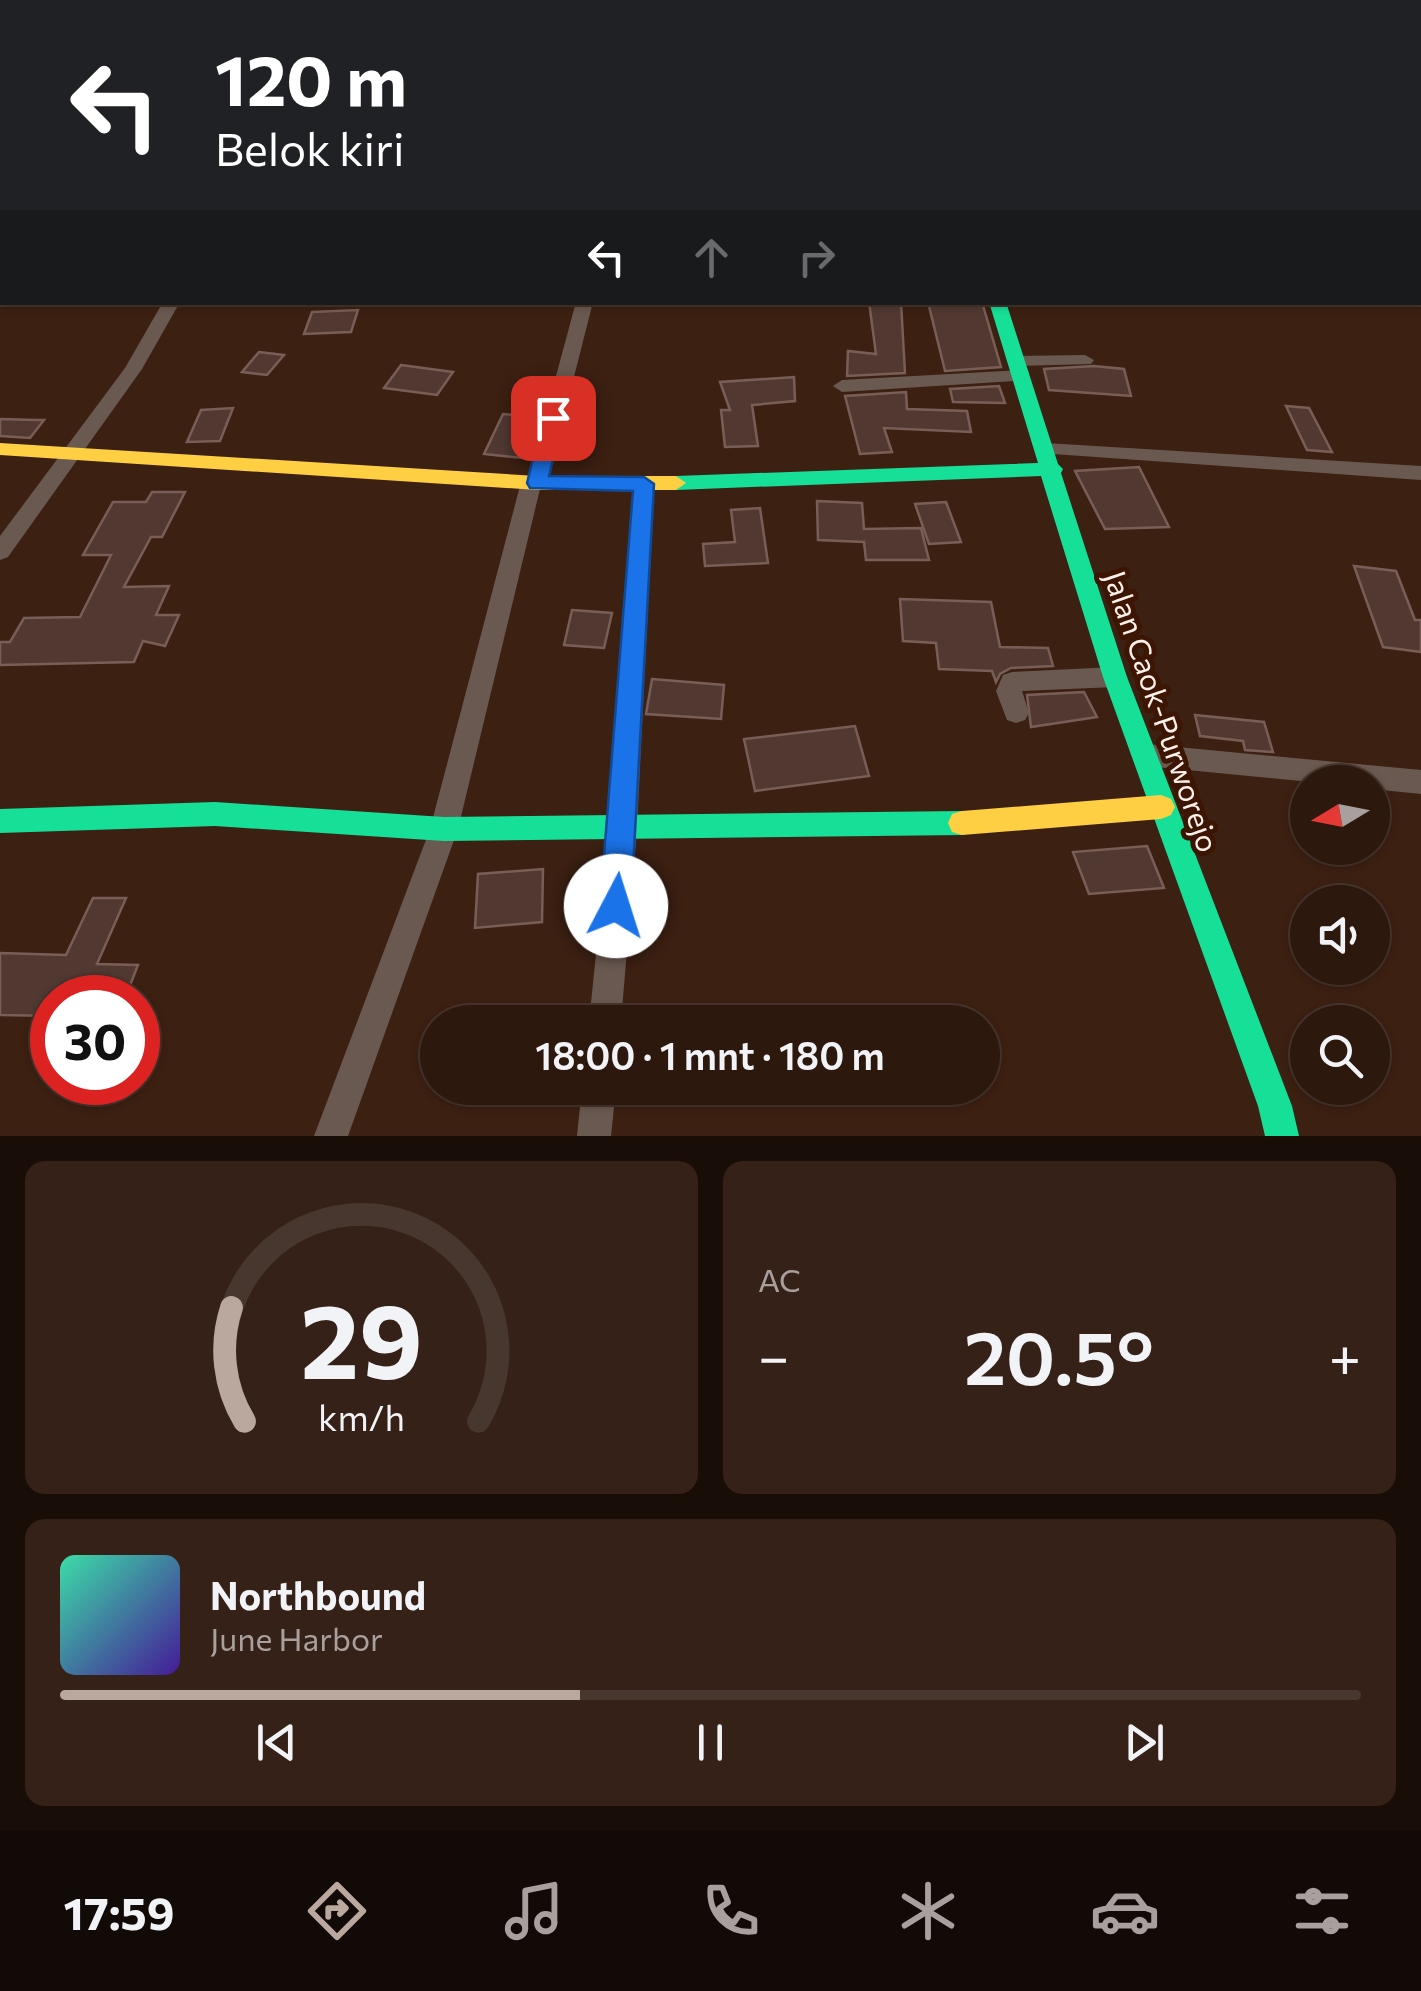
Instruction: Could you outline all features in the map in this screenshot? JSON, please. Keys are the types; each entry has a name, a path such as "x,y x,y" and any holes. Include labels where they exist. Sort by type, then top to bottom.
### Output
{"street":[{"path":"0,552 74,453 170,305"},
{"path":"331,1136 444,828 584,305"},
{"name":"Jalan Caok-Purworejo","path":"998,305 1050,459 1115,677 1275,1106 1282,1136"},
{"path":"842,386 1086,360"},
{"path":"0,448 534,482 644,484 1050,459 1421,473"},
{"path":"607,1005 623,829 644,484"},
{"path":"1016,713 1009,691 1012,682 1023,678 1115,677"},
{"path":"1146,755 1421,782"},
{"path":"0,821 215,814 444,828 623,829 938,824 1161,807"},
{"path":"594,1136 597,1105"}],"building":[{"path":"869,305 901,305 905,373 847,376 848,351 876,354"},
{"path":"929,305 983,305 1001,367 945,371"},
{"path":"358,310 351,332 304,334 312,312"},
{"path":"259,352 284,355 267,375 242,372"},
{"path":"401,365 453,372 437,395 384,388"},
{"path":"1044,369 1124,369 1131,396 1049,390"},
{"path":"794,377 795,401 752,405 758,446 725,447 721,410 730,410 720,382"},
{"path":"999,386 1005,403 953,402 950,389"},
{"path":"906,392 907,409 967,411 971,432 884,428 892,452 860,454 845,396"},
{"path":"1286,406 1309,408 1332,452 1307,450"},
{"path":"233,408 220,441 187,442 201,410"},
{"path":"503,414 540,418 523,458 484,454"},
{"path":"0,419 44,420 30,438 0,436"},
{"path":"1139,467 1169,527 1105,529 1075,471"},
{"path":"152,492 185,492 162,537 151,537 124,587 169,586 156,615 179,615 165,646 143,641 134,662 0,665 0,642 10,642 24,618 80,617 111,555 83,555 113,502 146,502"},
{"path":"817,501 862,503 864,529 921,528 929,560 866,560 864,542 818,540"},
{"path":"946,502 961,542 929,544 915,504"},
{"path":"760,508 768,563 705,566 703,544 735,542 731,510"},
{"path":"1354,566 1396,571 1415,620 1421,620 1421,652 1383,647"},
{"path":"900,599 991,602 1000,647 1048,648 1053,666 1011,668 1000,674 996,682 992,671 939,669 936,643 903,641"},
{"path":"572,610 612,613 604,648 564,645"},
{"path":"652,679 724,685 721,719 646,714"},
{"path":"1084,692 1097,717 1031,727 1027,695"},
{"path":"1195,715 1264,722 1273,752 1245,750 1243,741 1200,736"},
{"path":"855,726 869,776 755,791 744,739"},
{"path":"1147,846 1164,888 1089,894 1073,852"},
{"path":"543,869 542,922 475,928 478,874"},
{"path":"93,898 126,898 97,964 138,965 134,975 30,975 30,1016 0,1015 0,953 66,955"}],"traffic: fast":[{"path":"998,305 1115,677 1275,1106 1282,1136"},
{"path":"676,483 1053,469"},
{"path":"0,821 215,814 444,829 962,823"}],"traffic: slow":[{"path":"0,449 537,483 676,483"},
{"path":"962,823 1161,807"}],"route":[{"path":"553,418 537,483 644,484 616,906"}]}
